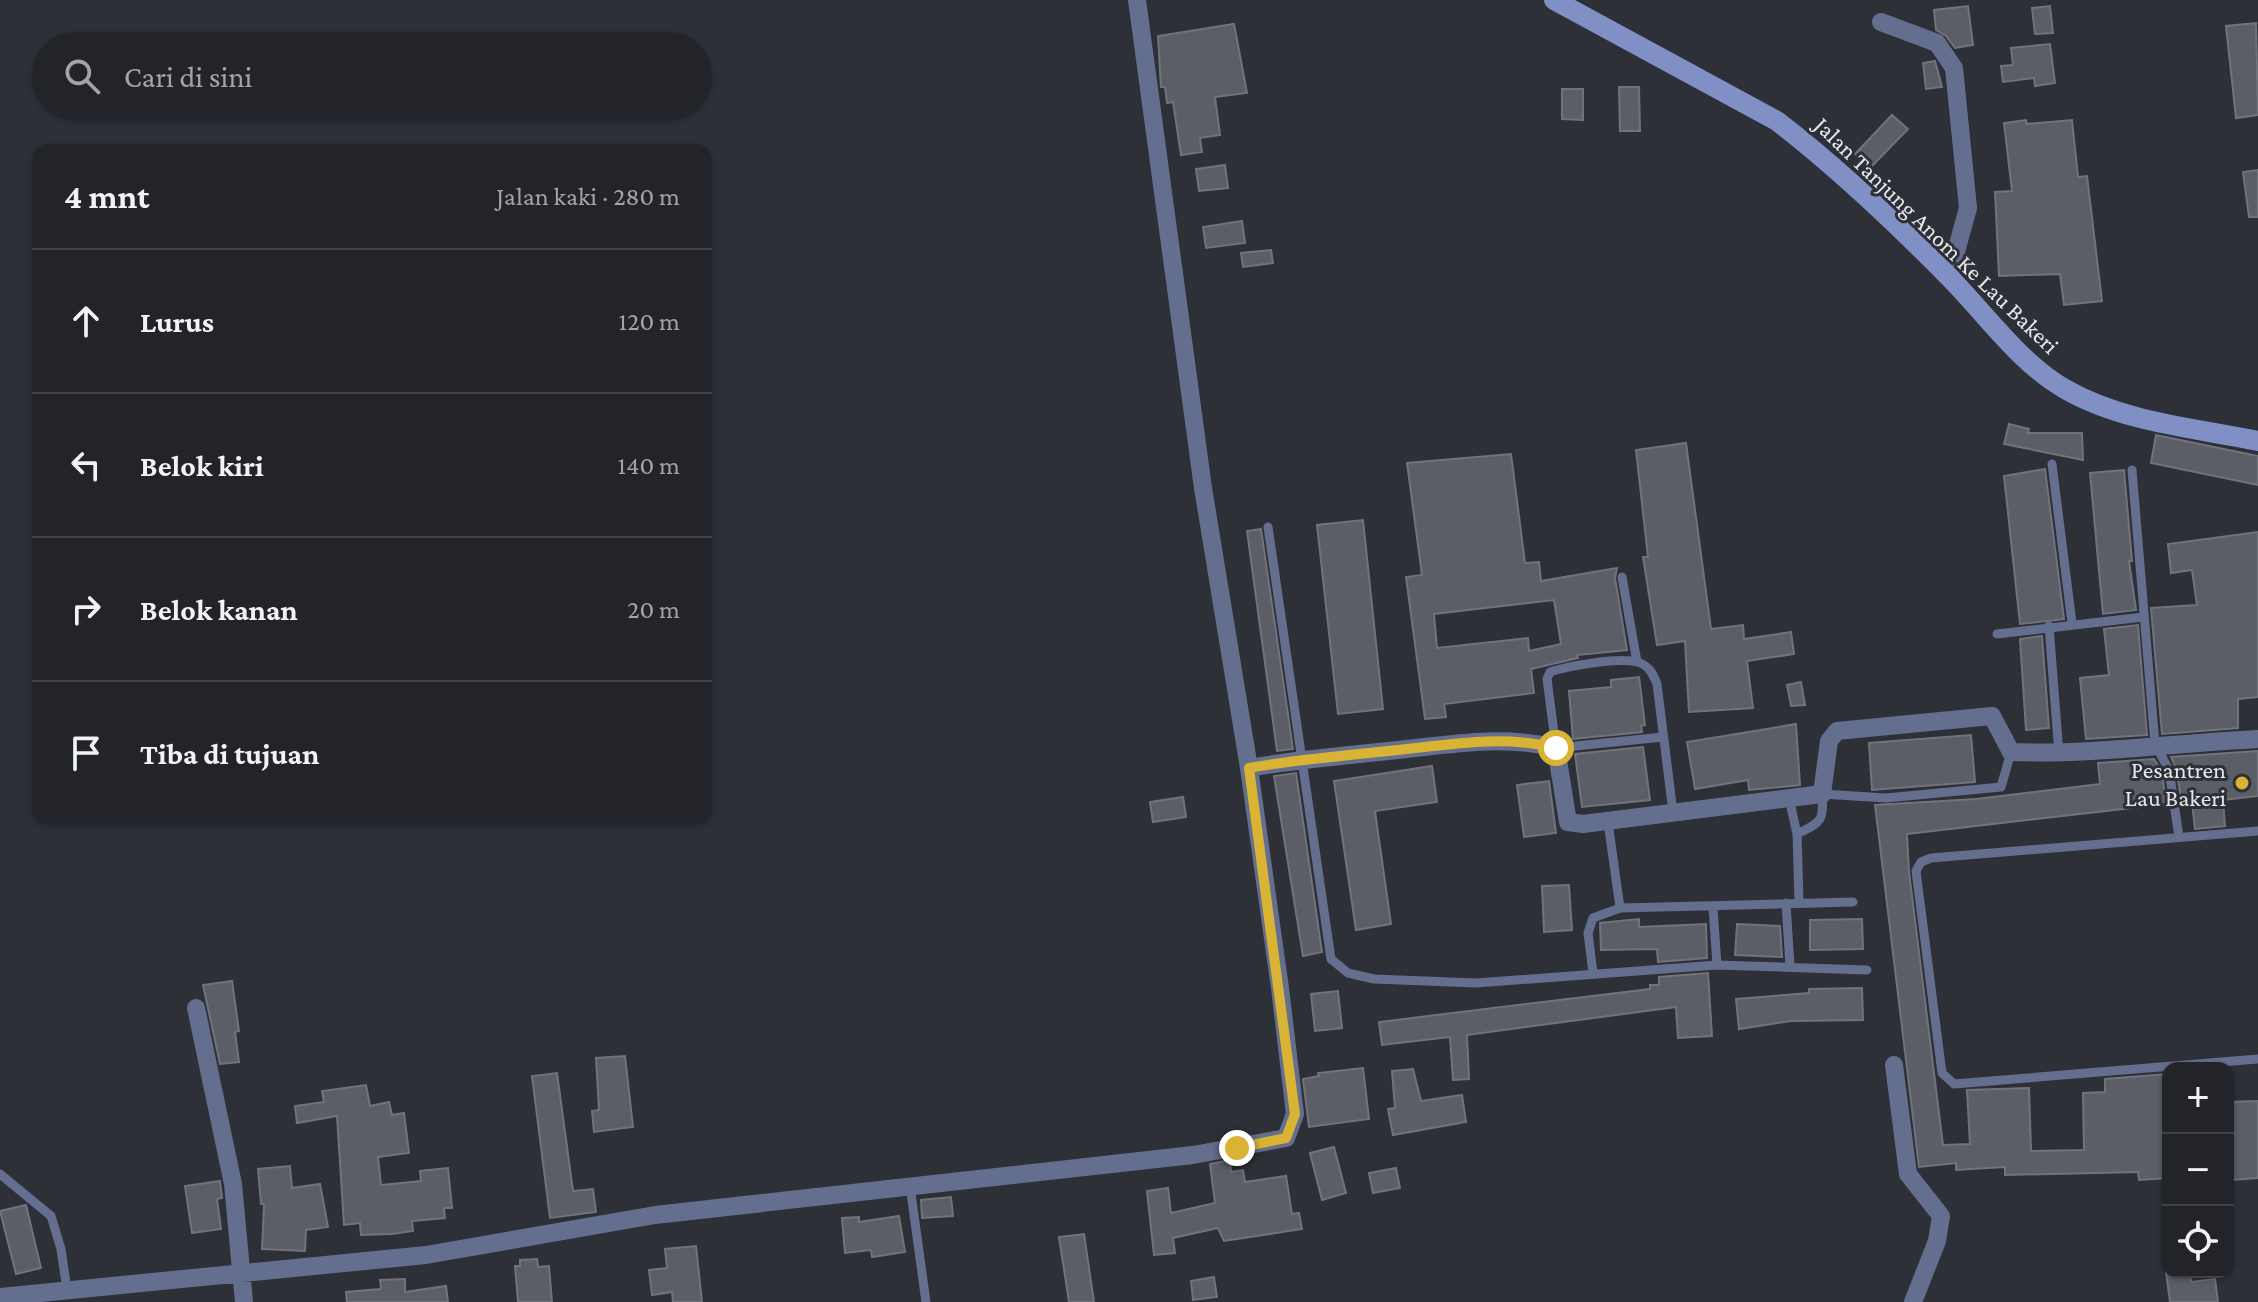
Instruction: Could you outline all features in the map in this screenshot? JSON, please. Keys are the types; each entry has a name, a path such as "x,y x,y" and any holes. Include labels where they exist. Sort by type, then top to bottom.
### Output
{"main road":[{"name":"Jalan Tanjung Anom Ke Lau Bakeri","path":"1554,0 1777,121 1807,143 1949,277 2027,359 2065,389 2118,412 2258,441"}],"street":[{"path":"0,1297 426,1255 655,1215 1193,1155 1286,1138 1295,1114 1249,768 1203,488 1137,0"},
{"path":"1881,22 1937,43 1954,68 1968,208 1949,277"},
{"path":"1249,768 1300,758 1469,741 1537,743 1556,748 1568,822 1608,822 1822,794 1829,741 1837,731 1992,716 2011,752 2059,754 2155,744 2258,739"},
{"path":"196,1008 233,1184 244,1302"},
{"path":"1894,1065 1908,1174 1941,1216 1937,1241 1913,1302"}],"lane":[{"path":"2052,464 2072,623"},
{"path":"2132,470 2155,744 2169,770 2179,837"},
{"path":"1268,527 1331,959 1348,973 1374,979 1476,983 1717,965 1867,970"},
{"path":"1622,577 1637,662"},
{"path":"1997,634 2143,617"},
{"path":"2049,626 2059,754"},
{"path":"1663,737 1556,748 1547,679 1550,672 1575,666 1637,662 1651,669 1657,684 1673,812"},
{"path":"1797,834 1819,823 1823,815 1822,794 1886,798 2001,787 2011,752"},
{"path":"1789,796 1797,834 1799,901"},
{"path":"1608,822 1620,908"},
{"path":"2258,831 1931,858 1921,862 1916,871 1942,1073 1954,1084 2258,1059"},
{"path":"1593,973 1588,933 1593,918 1620,908 1853,902"},
{"path":"1786,903 1790,966"},
{"path":"1713,908 1717,965"},
{"path":"0,1174 51,1216 61,1249 67,1290"},
{"path":"910,1186 926,1302"}],"building":[{"path":"1968,6 1973,45 1955,48 1946,36 1936,30 1934,10"},
{"path":"2050,6 2053,33 2035,34 2032,8"},
{"path":"2256,23 2258,115 2236,118 2226,26"},
{"path":"1234,24 1247,93 1215,97 1220,135 1200,138 1202,152 1181,155 1173,102 1167,103 1165,87 1161,87 1158,36"},
{"path":"2050,44 2055,83 2035,86 2034,78 2003,82 2001,66 2013,65 2011,48"},
{"path":"1935,61 1942,87 1926,89 1923,63"},
{"path":"1619,87 1639,87 1640,131 1620,131"},
{"path":"1562,89 1583,89 1583,120 1562,119"},
{"path":"1892,115 1908,129 1870,168 1855,154"},
{"path":"2026,120 2027,124 2072,120 2078,177 2087,176 2102,301 2064,305 2060,274 1999,276 1995,192 2012,191 2004,123"},
{"path":"1225,165 1228,188 1199,191 1196,169"},
{"path":"2258,170 2258,217 2249,217 2243,172"},
{"path":"1242,221 1245,243 1206,248 1203,227"},
{"path":"1271,250 1273,263 1243,267 1241,253"},
{"path":"2009,424 2029,429 2028,433 2082,433 2083,460 2004,444"},
{"path":"2156,435 2258,456 2258,485 2151,463"},
{"path":"1686,443 1711,629 1743,625 1744,639 1791,632 1794,654 1747,661 1753,708 1689,712 1685,641 1657,645 1643,557 1648,557 1636,450"},
{"path":"1511,454 1525,563 1539,562 1541,581 1617,568 1615,578 1627,650 1577,655 1578,658 1531,669 1534,693 1444,704 1446,717 1425,719 1406,577 1422,575 1407,463","holes":["1554,600 1561,644 1529,651 1528,638 1437,648 1434,614"]},
{"path":"2045,469 2064,619 2020,624 2004,476"},
{"path":"2124,470 2132,561 2129,561 2136,610 2103,614 2090,473"},
{"path":"1363,520 1383,709 1338,714 1317,525"},
{"path":"1261,529 1293,749 1277,751 1247,531"},
{"path":"2258,532 2258,697 2238,699 2238,728 2162,734 2151,608 2197,605 2192,570 2171,573 2168,544"},
{"path":"2138,625 2147,735 2086,739 2080,678 2109,675 2104,629"},
{"path":"2042,636 2049,728 2026,730 2020,639"},
{"path":"1639,677 1645,725 1641,726 1642,732 1573,739 1569,691 1611,687 1611,680"},
{"path":"1801,682 1805,705 1791,706 1787,685"},
{"path":"1796,724 1800,785 1749,790 1748,780 1695,789 1687,742"},
{"path":"1971,735 1975,782 1872,790 1869,743"},
{"path":"1643,747 1650,800 1582,807 1575,754"},
{"path":"2258,751 2258,796 2223,800 2225,826 2195,829 2192,803 2182,804 2171,757"},
{"path":"2154,759 2162,772 2166,804 1907,834 1943,1145 1970,1144 1967,1090 2029,1088 2031,1151 2084,1150 2083,1093 2105,1092 2105,1079 2162,1074 2162,1178 2139,1180 2138,1172 2005,1175 2005,1167 1956,1170 1956,1163 1919,1167 1875,805 1976,799 2100,784 2098,763"},
{"path":"1432,766 1437,802 1375,811 1391,924 1356,930 1334,781"},
{"path":"1296,773 1322,952 1303,956 1274,776"},
{"path":"1549,781 1556,833 1524,837 1517,785"},
{"path":"1183,797 1186,817 1153,822 1150,802"},
{"path":"1569,885 1572,930 1544,932 1542,886"},
{"path":"1639,919 1639,927 1706,924 1707,958 1658,962 1657,949 1601,950 1600,923"},
{"path":"1862,919 1863,949 1810,950 1810,920"},
{"path":"1737,924 1780,926 1782,957 1735,955"},
{"path":"1708,973 1712,1036 1678,1038 1676,1007 1467,1035 1469,1079 1453,1080 1450,1037 1382,1045 1379,1022 1650,989 1650,985 1659,985 1659,977"},
{"path":"232,981 239,1031 235,1032 239,1062 220,1064 203,985"},
{"path":"1862,988 1863,1020 1791,1021 1739,1029 1736,999 1809,993 1809,989"},
{"path":"1338,991 1342,1028 1315,1031 1311,994"},
{"path":"625,1056 633,1127 594,1132 592,1111 599,1110 596,1058"},
{"path":"1363,1068 1369,1119 1309,1127 1303,1079 1319,1076 1318,1073"},
{"path":"1413,1069 1421,1101 1462,1095 1466,1122 1393,1135 1388,1109 1395,1108 1392,1071"},
{"path":"557,1073 573,1191 593,1189 596,1212 550,1218 532,1076"},
{"path":"366,1085 370,1106 389,1102 392,1115 404,1113 409,1153 378,1157 381,1185 421,1181 420,1171 448,1168 452,1208 444,1208 445,1218 412,1221 413,1231 392,1234 361,1235 360,1223 344,1225 337,1116 297,1123 295,1106 324,1102 322,1091"},
{"path":"2258,1101 2258,1178 2234,1180 2234,1102"},
{"path":"1334,1147 1346,1193 1322,1200 1310,1153"},
{"path":"1230,1160 1231,1172 1243,1170 1245,1182 1286,1176 1292,1214 1299,1213 1302,1229 1224,1241 1218,1228 1173,1238 1175,1253 1154,1255 1147,1191 1168,1188 1171,1213 1215,1203 1210,1164"},
{"path":"290,1166 292,1188 320,1184 328,1227 306,1230 305,1251 262,1249 264,1204 261,1204 258,1169"},
{"path":"1396,1168 1400,1188 1373,1193 1369,1173"},
{"path":"220,1181 222,1198 217,1199 221,1229 192,1233 185,1186"},
{"path":"951,1197 953,1216 922,1218 921,1200"},
{"path":"26,1205 41,1268 16,1274 0,1211"},
{"path":"899,1216 905,1252 872,1257 871,1250 845,1253 842,1218 859,1217 859,1222"},
{"path":"1084,1234 1094,1302 1069,1302 1059,1237"},
{"path":"696,1246 702,1302 673,1302 672,1292 652,1295 649,1270 667,1268 665,1249"},
{"path":"537,1259 538,1267 549,1266 552,1302 518,1302 515,1266 520,1266 520,1260"},
{"path":"1214,1277 1217,1297 1193,1300 1191,1281"},
{"path":"2167,1278 2191,1278 2191,1282 2215,1279 2218,1302 2170,1302"},
{"path":"405,1279 405,1292 446,1286 448,1302 347,1302 346,1292 381,1289 380,1280"}],"place":[{"name":"Pesantren Lau Bakeri","path":"2242,783"}],"route":[{"path":"1237,1148 1286,1138 1295,1114 1249,768 1300,758 1469,741 1537,743 1556,748"}]}
